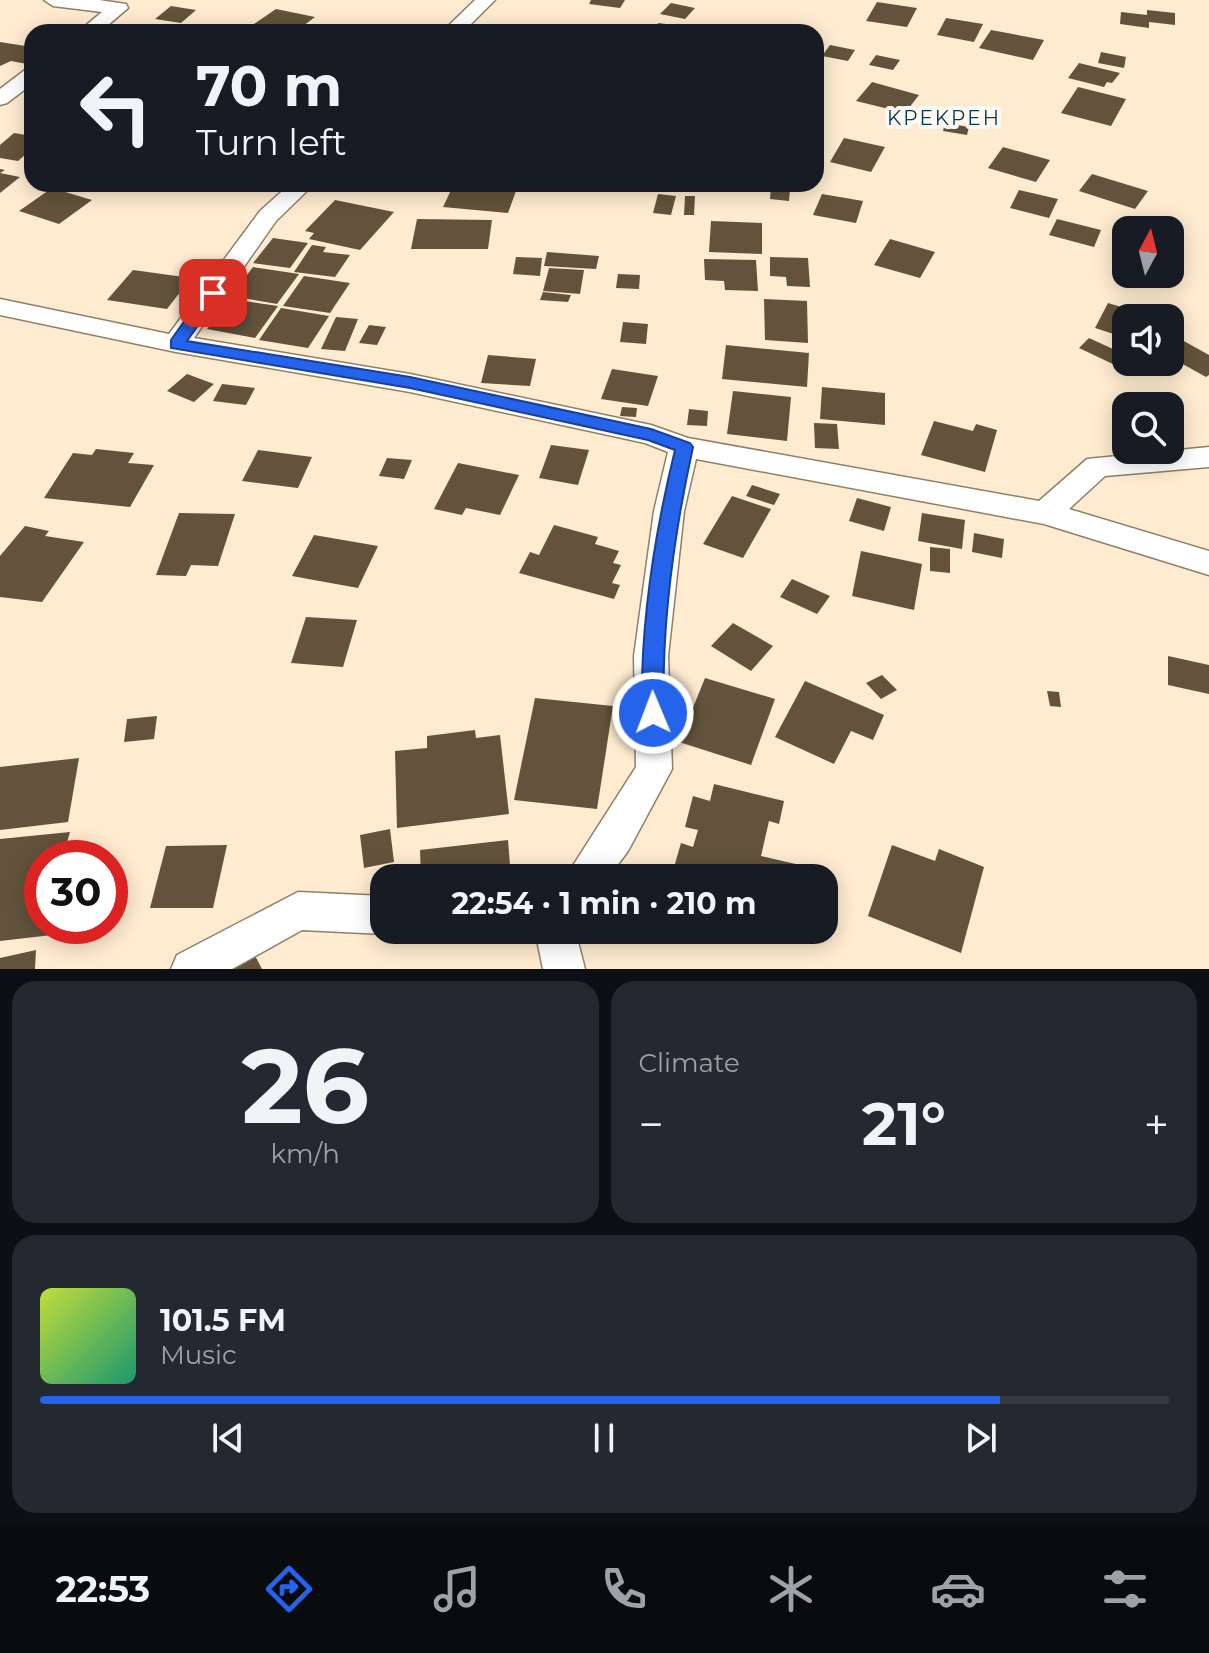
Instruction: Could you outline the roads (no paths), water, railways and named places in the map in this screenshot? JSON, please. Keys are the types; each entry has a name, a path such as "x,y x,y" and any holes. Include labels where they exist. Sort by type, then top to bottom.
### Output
{"street":[{"path":"53,0 119,8 98,24"},
{"path":"460,24 486,0"},
{"path":"0,99 24,80"},
{"path":"176,344 268,216 294,192"},
{"path":"0,307 176,344 410,383 651,435 684,447 1045,513 1209,563"},
{"path":"595,864 614,839 654,769 651,656 669,511 684,447"},
{"path":"1045,513 1097,466 1209,457"},
{"path":"192,969 298,911 370,914"},
{"path":"558,944 564,969"}],"district":[{"name":"KPEKPEH","path":"944,118"}]}
